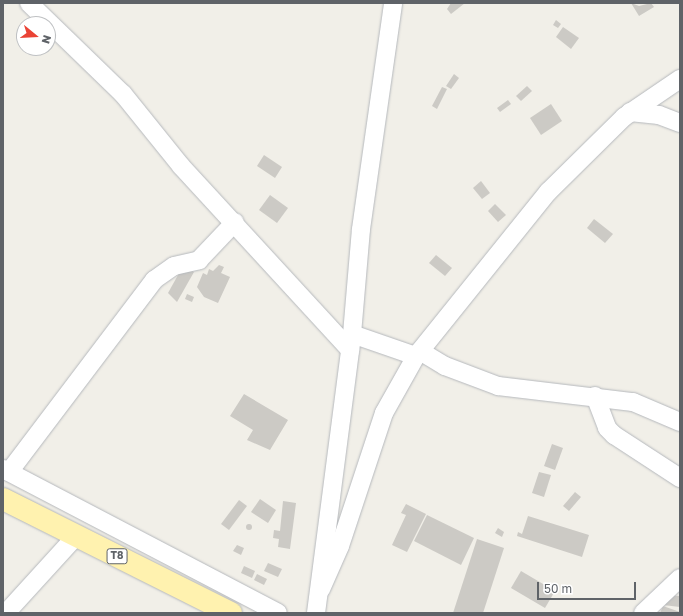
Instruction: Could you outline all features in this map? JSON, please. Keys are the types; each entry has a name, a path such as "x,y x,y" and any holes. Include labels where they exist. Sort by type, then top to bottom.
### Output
{"main road":[{"name":"T8","path":"3,499 231,613"}],"street":[{"path":"29,3 119,89 181,166 351,342 418,354 498,386 595,396 652,407 680,422"},
{"path":"316,613 321,589 351,342 361,229 393,3"},
{"path":"321,589 340,546 384,413 418,354 548,192 630,112 680,79"},
{"path":"630,112 659,115 680,123"},
{"path":"235,222 212,243 199,260 174,266 154,280 6,470 278,613"},
{"path":"595,396 607,428 614,435 680,478"},
{"path":"6,613 76,536"},
{"path":"643,613 680,578"}],"building":[{"path":"451,3 465,3 451,14 447,9"},
{"path":"631,3 639,6 651,3 654,7 639,16"},
{"path":"556,20 561,24 558,28 553,25"},
{"path":"563,27 579,38 571,49 556,37"},
{"path":"454,74 459,78 451,89 446,86"},
{"path":"527,86 532,91 521,101 516,96"},
{"path":"442,87 447,89 437,109 432,106"},
{"path":"508,100 511,104 500,112 497,108"},
{"path":"551,104 562,121 541,135 530,118"},
{"path":"264,155 282,167 275,178 257,166"},
{"path":"481,181 490,193 482,199 473,188"},
{"path":"270,195 288,208 277,223 259,210"},
{"path":"495,204 506,215 498,222 488,211"},
{"path":"594,219 613,234 605,243 587,228"},
{"path":"436,255 452,268 445,276 429,263"},
{"path":"219,265 224,267 221,273 230,277 218,303 204,297 197,287 203,273 207,275 209,269 213,271"},
{"path":"183,266 194,272 177,302 168,293"},
{"path":"187,294 194,297 192,302 185,299"},
{"path":"244,394 288,420 270,450 247,440 253,430 230,416"},
{"path":"552,444 563,448 555,470 544,466"},
{"path":"539,472 551,475 544,497 532,493"},
{"path":"575,492 581,497 569,511 563,506"},
{"path":"260,499 276,510 268,523 251,512"},
{"path":"239,500 247,506 229,530 221,524"},
{"path":"283,501 296,503 290,549 278,547 279,539 273,538 274,530 280,531"},
{"path":"406,504 426,514 407,552 392,545 406,515 401,513"},
{"path":"427,515 474,538 461,565 414,541"},
{"path":"528,516 589,535 582,557 517,536 518,532 522,534"},
{"path":"249,524 252,527 249,530 246,527"},
{"path":"498,528 504,532 502,537 495,533"},
{"path":"477,539 504,548 483,613 453,613"},
{"path":"237,545 244,548 241,555 233,551"},
{"path":"268,563 282,569 278,577 264,571"},
{"path":"244,566 255,571 252,578 241,573"},
{"path":"521,571 555,591 545,608 511,588"},
{"path":"257,574 267,579 264,585 254,580"},
{"path":"664,595 680,596 680,607 663,605"},
{"path":"663,606 680,612 680,613 660,613"}]}
